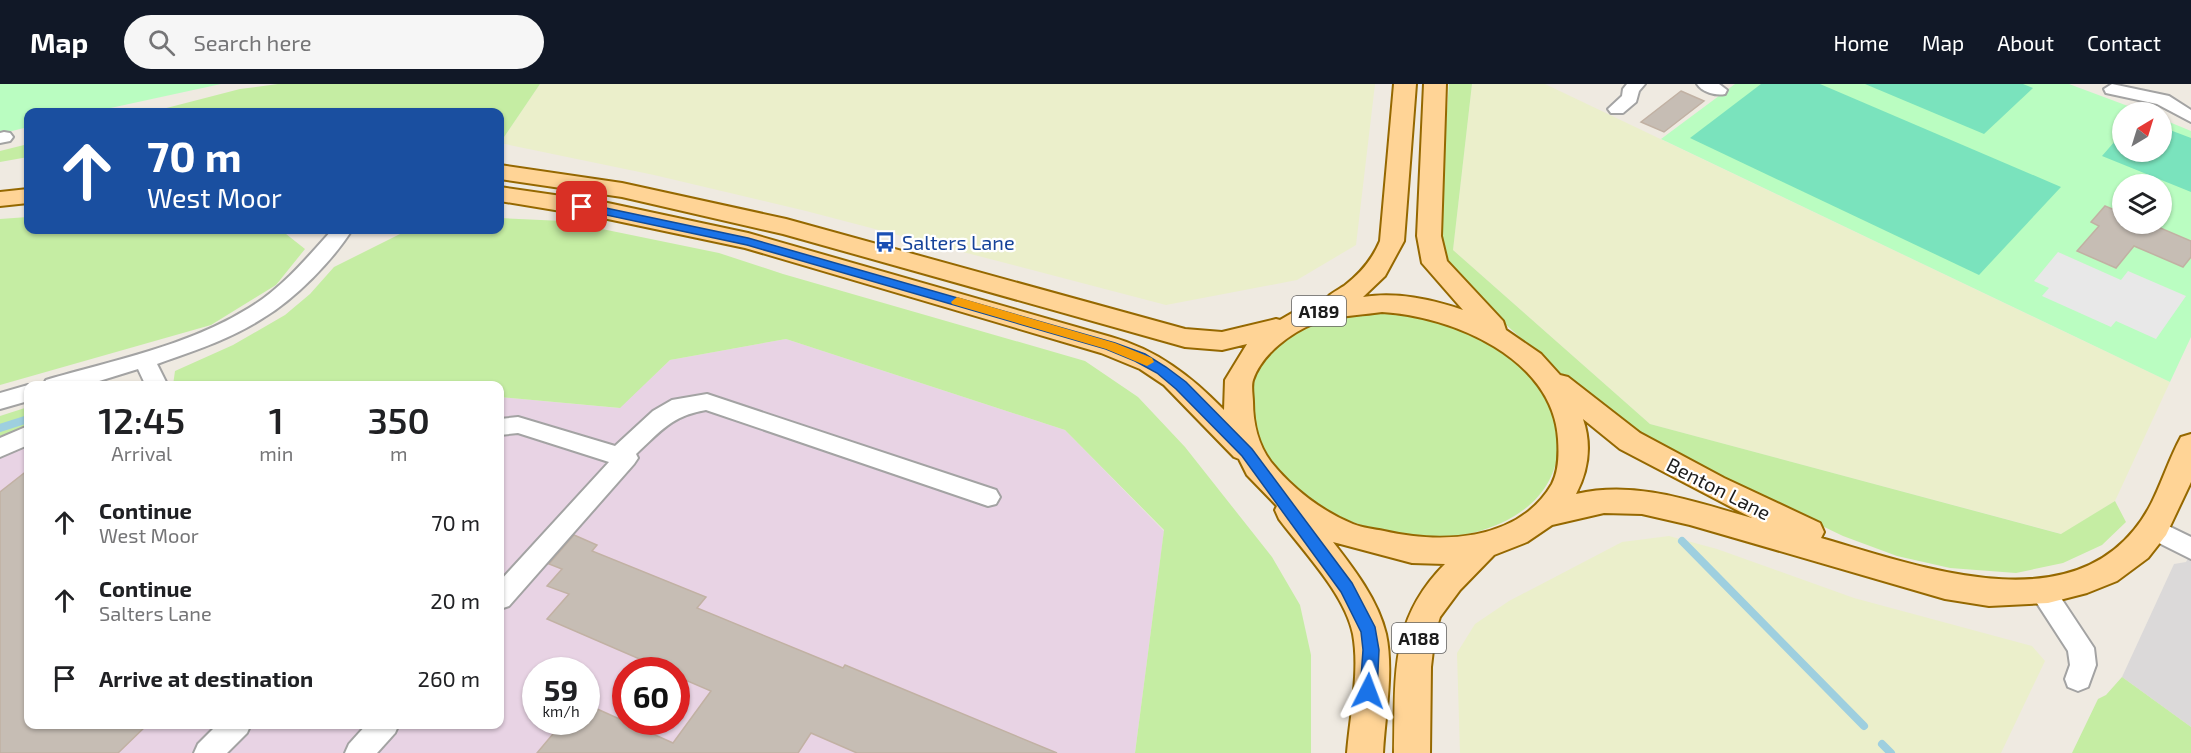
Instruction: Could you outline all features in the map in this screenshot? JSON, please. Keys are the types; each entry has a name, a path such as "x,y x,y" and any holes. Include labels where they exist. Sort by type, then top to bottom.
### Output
{"main road":[{"name":"A189","path":"504,173 622,190 786,227 1185,338 1221,341 1242,338 1285,325 1331,307 1364,285 1387,256 1394,228 1405,84"},
{"name":"A189","path":"504,195 603,210 748,242 1111,346 1140,357 1181,385 1247,453 1279,493 1321,523 1373,544 1429,552 1483,546 1527,528 1544,515 1558,499 1568,481 1574,462 1575,443 1564,404 1538,368 1509,343 1442,274 1430,252 1429,225 1435,84"},
{"path":"0,181 24,178"},
{"path":"0,199 24,196"},
{"name":"A189","path":"1331,307 1382,303 1435,310 1478,326 1509,343"},
{"name":"A189","path":"1247,453 1235,410 1237,389 1243,370 1253,353 1285,325"},
{"name":"Benton Lane","path":"1538,368 1607,425 1658,457 1788,523 1918,579"},
{"name":"Benton Lane","path":"1544,515 1587,503 1616,500 1641,502 1709,518 1918,579 1987,592 2042,591 2078,582 2111,567 2135,551 2154,529 2191,445"},
{"name":"A188","path":"1279,493 1347,588 1369,632 1371,650 1365,753"},
{"name":"A188","path":"1413,753 1415,673 1422,620 1449,581 1483,546"}],"street":[{"path":"1617,110 1630,98 1631,90 1637,84"},
{"path":"2163,100 2176,84"},
{"path":"2112,89 2163,100 2191,117"},
{"path":"71,381 144,360 211,336 257,313 301,277 337,234"},
{"path":"144,360 154,381"},
{"path":"0,401 24,394"},
{"path":"619,456 661,417 680,406 707,402 988,497"},
{"path":"504,427 519,425 626,458 504,594"},
{"path":"0,448 24,437"},
{"path":"2154,529 2191,549"},
{"path":"2042,591 2081,648 2083,665 2078,679"},
{"path":"208,753 232,729"},
{"path":"359,753 381,729"}],"shaded area":[{"path":"2058,252 2121,280 2128,271 2186,296 2156,339 2116,321 2111,327 2042,296 2049,288 2034,281"},
{"path":"786,339 1065,430 1164,531 1135,753 0,753 0,436 24,428 24,729 504,729 504,397 619,408 670,360"},
{"path":"2191,553 2191,727 2122,677 2174,564 2186,562"}],"green space":[{"path":"0,84 221,84 110,108 24,108 24,128 0,134"},
{"path":"278,84 540,84 504,137 504,108 166,108 240,89"},
{"path":"540,84 1375,84 1356,245 1297,280 1166,305 806,211 654,175 504,144 504,137"},
{"path":"1449,84 1472,84 1453,250 1650,424 2061,534 2115,501 2126,522 2102,545 2063,563 2016,573 1950,568 1897,556 1843,536 1641,439 1605,414 1463,286 1437,246"},
{"path":"1472,84 1545,84 2170,382 2115,501 2062,534 1650,424 1453,250"},
{"path":"1735,84 2069,84 2117,102 2112,102 2112,162 2172,162 2172,123 2191,131 2191,337 2170,382 1661,139"},
{"path":"1761,84 1820,84 2061,187 1979,275 1690,138"},
{"path":"1865,84 2023,84 2033,88 1984,134"},
{"path":"2172,131 2191,138 2191,192 2172,184 2172,174 2146,174 2117,162 2172,162"},
{"path":"2112,144 2112,160 2102,156"},
{"path":"24,145 24,158 0,162 0,151"},
{"path":"24,217 24,234 286,234 305,249 276,285 211,325 0,385 0,219"},
{"path":"504,218 563,221 719,253 783,274 1085,361 1138,397 1185,447 1272,557 1300,605 1311,655 1311,753 1135,753 1164,530 1065,430 786,339 670,360 620,408 504,397 504,381 174,381 175,371 233,345 285,315 310,294 334,267 400,234 504,234"},
{"path":"1369,312 1428,319 1458,329 1488,342 1514,359 1536,380 1551,406 1558,435 1558,448 1557,459 1549,481 1526,508 1503,522 1474,533 1444,537 1398,534 1335,515 1312,503 1281,474 1265,452 1255,428 1251,404 1254,381 1265,359 1284,340 1311,324"},
{"path":"24,408 24,428 0,436 0,416"},
{"path":"1669,536 1717,549 1854,598 2032,646 2045,661 2001,753 1460,753 1457,653 1475,624 1509,601 1622,542"},
{"path":"2122,677 2191,727 2191,753 2072,753 2098,699 2106,695"}],"building":[{"path":"1681,91 1704,101 1664,132 1641,122"},
{"path":"2105,206 2112,209 2112,234 2172,233 2191,241 2191,257 2183,267 2134,246 2116,268 2077,251 2099,226 2091,222"},
{"path":"24,473 24,729 143,729 118,753 0,753 0,492"},
{"path":"574,535 597,545 592,551 706,597 697,608 843,668 845,665 1057,753 857,753 811,733 798,753 537,753 552,735 600,735 600,710 612,716 612,735 655,735 673,743 679,735 690,735 690,720 711,691 690,682 690,657 635,657 547,619 569,594 547,586 562,569 549,564"}],"waterway":[{"path":"0,428 24,420"},
{"path":"1682,541 1864,726"},
{"path":"1882,744 1891,753"}],"slow traffic":[{"path":"957,302 1111,346 1147,362"}],"place":[{"name":"Salters Lane","path":"885,242"}],"route":[{"path":"582,207 748,242 1111,346 1140,357 1162,370 1181,385 1247,453 1279,493 1347,588 1369,632 1371,650 1368,691"}]}
